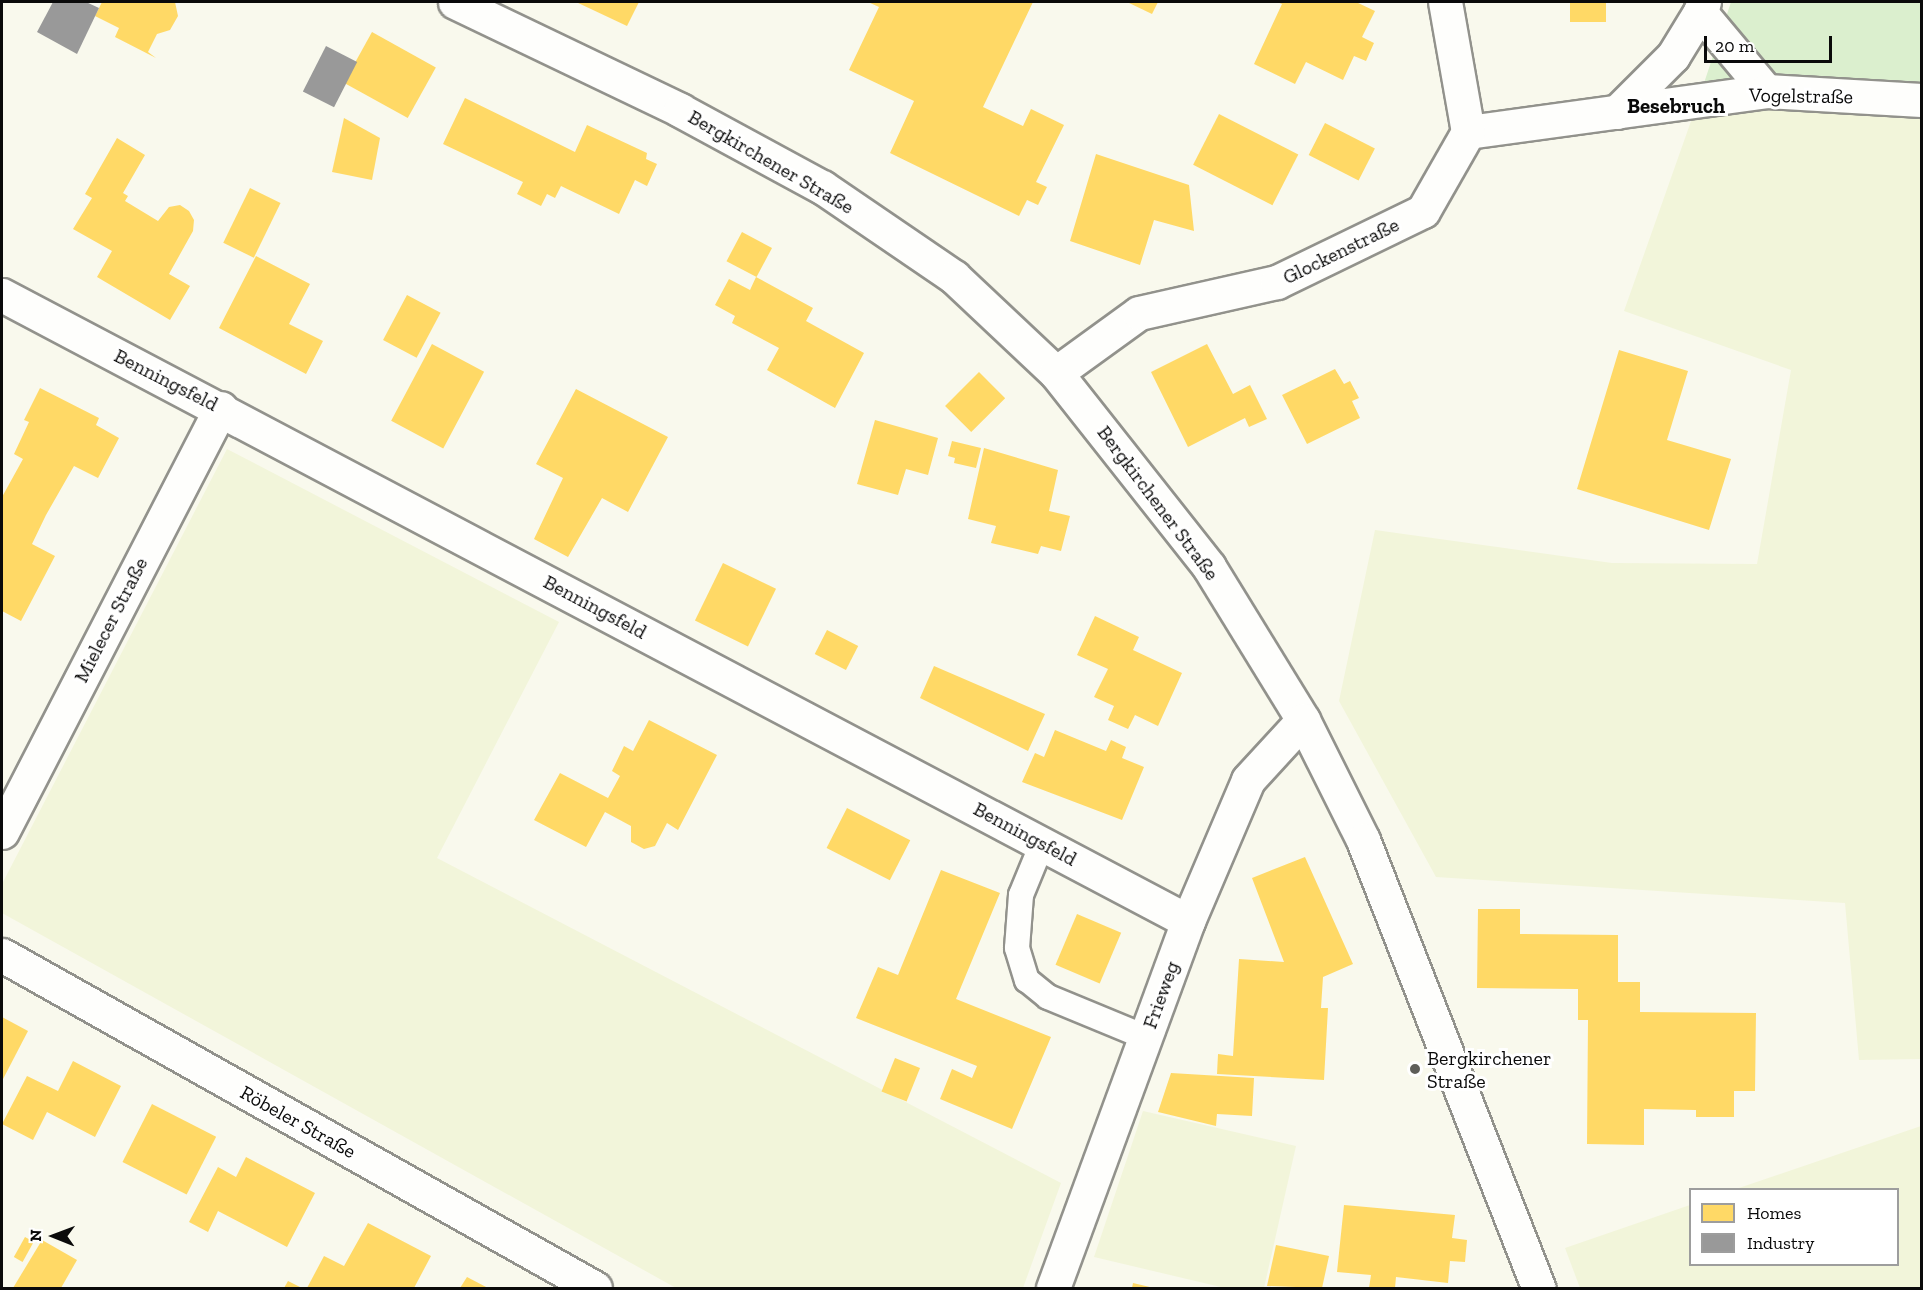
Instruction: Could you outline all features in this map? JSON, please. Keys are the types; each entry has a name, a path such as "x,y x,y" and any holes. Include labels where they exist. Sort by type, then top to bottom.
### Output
{"street":[{"name":"Bergkirchener Straße","path":"455,2 680,110 822,187 954,277 1056,373 1209,567 1303,720 1363,840 1539,1288"},
{"path":"1445,2 1468,132"},
{"path":"1617,112 1673,56 1702,7 1766,91"},
{"name":"Vogelstraße","path":"1468,132 1766,91 1922,100"},
{"name":"Glockenstraße","path":"1056,373 1139,313 1277,282 1423,211 1468,132"},
{"name":"Benningsfeld","path":"2,295 221,408 1188,921"},
{"name":"Mielecer Straße","path":"2,832 221,408"},
{"name":"Frieweg","path":"1053,1288 1188,921 1248,780 1303,720"},
{"name":"Röbeler Straße","path":"2,955 595,1288"}],"lane":[{"path":"1042,844 1021,895 1017,948 1027,980 1048,997 1145,1037"}],"green space":[{"path":"1731,2 1921,2 1921,111 1731,101 1696,107"},
{"path":"1731,101 1921,111 1921,1059 1859,1060 1845,903 1436,877 1339,701 1375,530 1612,563 1757,564 1791,370 1624,311 1696,107"},
{"path":"227,449 559,622 437,858 1061,1183 1023,1288 676,1288 2,913 2,884"},
{"path":"1143,1111 1296,1146 1264,1288 1225,1288 1094,1257"},
{"path":"1921,1126 1921,1288 1580,1288 1565,1248 1689,1205 1689,1266 1899,1266 1899,1188 1739,1188"}],"building: Homes":[{"path":"102,2 175,2 178,16 170,30 157,34 148,52 156,58 115,37 119,28 95,16"},
{"path":"576,2 639,2 627,26"},
{"path":"868,2 1033,2 983,107 1023,126 1031,109 1064,125 1036,182 1047,187 1038,205 1027,200 1019,216 890,153 914,101 849,70 879,7"},
{"path":"1127,2 1158,2 1152,14"},
{"path":"1277,2 1356,2 1375,11 1362,37 1374,43 1366,61 1354,56 1343,80 1306,62 1295,84 1254,64 1282,4"},
{"path":"1570,2 1606,2 1606,22 1570,22"},
{"path":"372,32 436,67 408,118 344,83"},
{"path":"465,98 575,152 587,125 647,153 646,159 657,164 647,186 635,180 619,214 561,186 555,198 547,194 541,206 517,194 523,182 443,144"},
{"path":"1219,114 1298,154 1272,205 1193,165"},
{"path":"344,118 380,138 372,180 332,172"},
{"path":"1325,123 1375,148 1359,180 1309,155"},
{"path":"117,138 145,155 123,193 128,196 125,201 158,221 169,207 180,205 189,211 194,220 193,231 169,274 190,286 170,320 97,277 112,251 73,229 92,198 85,194"},
{"path":"1096,154 1189,185 1194,231 1154,220 1140,265 1070,241"},
{"path":"250,188 281,203 254,258 223,243"},
{"path":"742,232 772,248 757,277 727,261"},
{"path":"256,256 310,284 289,324 323,341 306,374 219,328"},
{"path":"756,277 813,308 806,321 864,353 835,408 767,370 779,348 732,323 735,316 715,305 729,279 750,290"},
{"path":"407,295 441,313 417,358 383,340"},
{"path":"432,344 484,372 443,449 391,421"},
{"path":"1207,344 1233,394 1250,385 1267,419 1249,427 1245,418 1188,447 1151,372"},
{"path":"1619,350 1688,371 1667,440 1731,459 1709,530 1577,489"},
{"path":"1335,369 1344,384 1350,381 1359,398 1352,401 1360,418 1307,444 1282,395"},
{"path":"979,372 1005,398 971,432 945,406"},
{"path":"40,388 99,418 96,425 119,438 98,478 74,466 46,515 32,544 55,556 21,621 2,611 2,497 23,459 14,454 29,422 24,420"},
{"path":"576,389 668,437 628,512 602,498 568,557 534,539 563,478 536,464"},
{"path":"875,420 938,438 928,475 906,469 898,495 857,484"},
{"path":"952,441 981,448 976,468 954,463 955,458 948,456"},
{"path":"984,448 1058,470 1049,511 1070,516 1061,551 1041,546 1038,554 991,543 996,526 968,519"},
{"path":"723,563 776,589 748,646 695,621"},
{"path":"1095,616 1139,637 1133,650 1182,673 1158,726 1135,715 1128,729 1108,720 1114,706 1094,697 1108,669 1077,655"},
{"path":"827,630 858,646 846,670 815,654"},
{"path":"934,666 1045,714 1028,751 920,698"},
{"path":"649,720 717,755 678,830 667,823 655,846 644,849 631,842 631,826 605,812 586,847 534,820 560,773 608,798 620,776 612,771 624,746 633,751"},
{"path":"1055,730 1106,751 1111,740 1126,747 1122,758 1144,767 1122,820 1022,782 1035,753 1044,757"},
{"path":"847,808 910,840 890,880 827,848"},
{"path":"1305,857 1353,964 1323,977 1321,1008 1328,1008 1324,1080 1217,1074 1218,1054 1233,1056 1239,959 1284,962 1252,878"},
{"path":"941,870 1000,893 956,999 1051,1037 1012,1129 940,1099 952,1069 972,1078 977,1066 856,1018 878,967 898,975"},
{"path":"1478,909 1520,909 1520,934 1618,935 1618,982 1640,982 1640,1012 1756,1013 1755,1091 1734,1091 1734,1117 1696,1117 1696,1110 1644,1109 1644,1145 1587,1144 1588,1020 1578,1020 1578,989 1477,988"},
{"path":"1077,914 1121,933 1100,983 1056,965"},
{"path":"2,1017 28,1031 2,1081"},
{"path":"895,1058 920,1068 907,1101 882,1091"},
{"path":"73,1061 121,1086 95,1137 47,1112 33,1140 2,1124 27,1076 58,1091"},
{"path":"1171,1073 1254,1078 1252,1116 1217,1114 1216,1126 1158,1112"},
{"path":"152,1104 216,1137 187,1195 122,1162"},
{"path":"246,1157 315,1193 287,1247 218,1211 208,1232 189,1222 218,1167 236,1177"},
{"path":"1344,1205 1455,1215 1452,1238 1467,1240 1465,1262 1450,1261 1448,1283 1396,1277 1395,1288 1369,1288 1371,1275 1337,1272"},
{"path":"368,1223 431,1256 414,1288 307,1288 324,1256 344,1266"},
{"path":"25,1237 34,1242 23,1262 14,1257"},
{"path":"42,1240 77,1260 61,1288 13,1288"},
{"path":"1276,1245 1329,1256 1322,1288 1267,1286"},
{"path":"467,1277 488,1288 460,1288"},
{"path":"288,1281 302,1288 284,1288"},
{"path":"1133,1283 1154,1288 1132,1288"}],"building: Industry":[{"path":"53,2 86,2 99,8 77,54 37,32"},
{"path":"326,46 357,62 334,107 303,91"}],"place":[{"name":"Bergkirchener Straße","path":"1415,1069"}],"district":[{"name":"Besebruch","path":"1676,106"}]}
